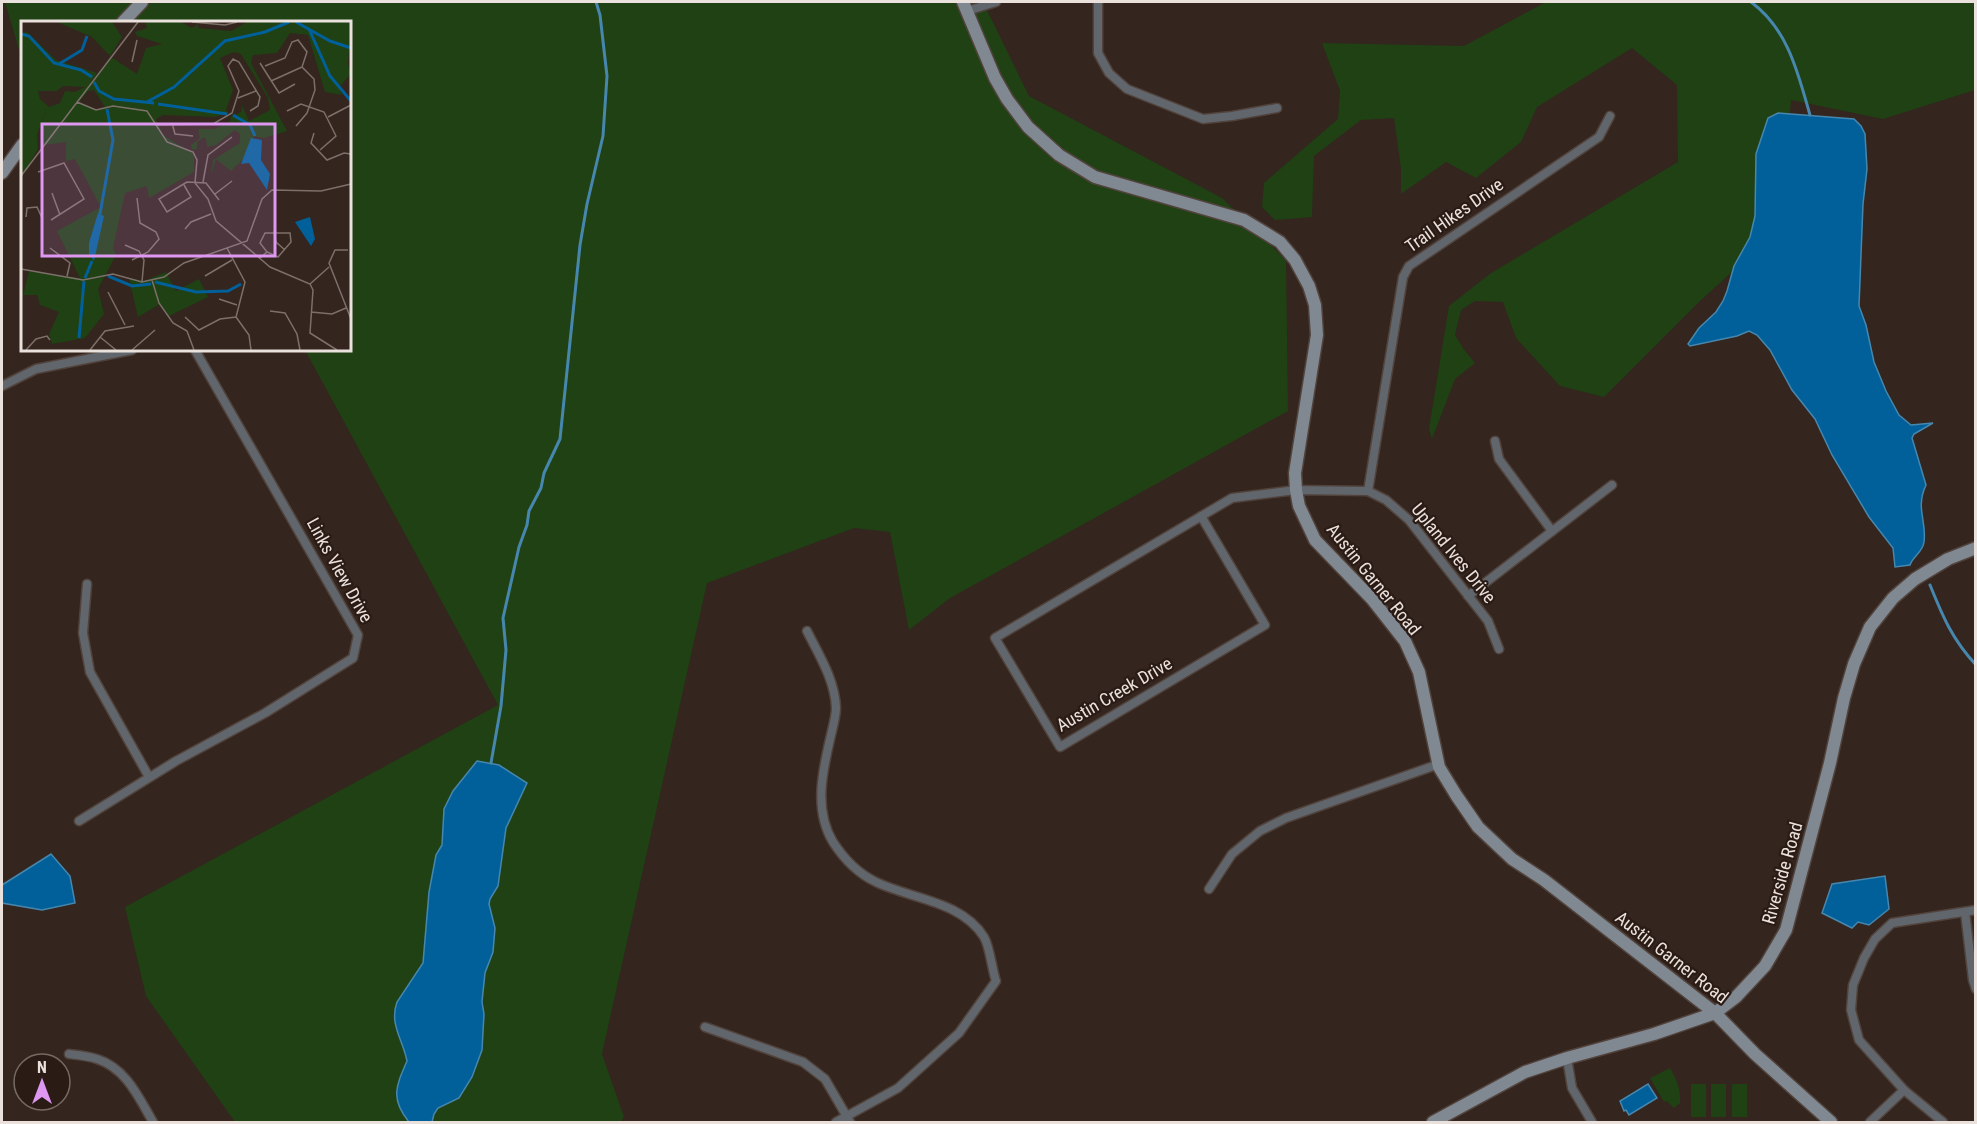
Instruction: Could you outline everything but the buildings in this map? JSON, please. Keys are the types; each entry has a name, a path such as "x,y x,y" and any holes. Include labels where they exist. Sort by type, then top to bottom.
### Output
{"street":[{"path":"124,21 142,2"},
{"path":"965,6 996,2"},
{"path":"1098,2 1098,53 1109,73 1127,89 1203,118 1232,116 1277,108"},
{"name":"Austin Garner Road","path":"965,6 995,78 1007,99 1028,127 1059,156 1095,177 1244,220 1280,242 1295,260 1309,286 1315,305 1317,335 1296,472 1299,506 1315,540 1372,599 1405,641 1419,672 1439,764 1456,795 1478,827 1512,859 1544,880 1715,1013 1755,1054 1831,1122"},
{"name":"Trail Hikes Drive","path":"1368,491 1403,277 1409,266 1599,137 1610,116"},
{"path":"2,173 21,146"},
{"path":"2,386 36,369 127,351"},
{"name":"Links View Drive","path":"79,820 149,777 265,713 353,658 358,635 196,351"},
{"path":"1495,441 1499,459 1552,531"},
{"path":"1468,596 1612,485"},
{"path":"1296,490 1368,491"},
{"name":"Austin Creek Drive","path":"1201,516 1265,625 1060,747 995,638 1201,516 1232,498 1296,490"},
{"name":"Upland Ives Drive","path":"1368,491 1386,500 1409,520 1488,621 1499,649"},
{"name":"Riverside Road","path":"1433,1122 1525,1072 1654,1034 1715,1013 1736,997 1765,966 1786,930 1830,763 1844,698 1854,664 1870,627 1893,598 1915,579 1948,558 1976,548"},
{"path":"87,584 83,633 90,672 149,777"},
{"path":"807,631 827,670 836,709 822,774 821,808 831,839 850,865 875,882 932,902 965,917 984,938 996,981 959,1033 898,1088 849,1120 836,1122"},
{"path":"1209,889 1232,854 1260,831 1286,818 1439,764"},
{"path":"1943,1122 1904,1090 1859,1040 1851,1010 1853,985 1875,939 1892,923 1976,910"},
{"path":"1965,912 1976,989"},
{"path":"705,1027 803,1062 825,1079 849,1120"},
{"path":"72,1054 95,1058 107,1063 123,1076 135,1090 153,1122"},
{"path":"1567,1058 1572,1088 1592,1122"},
{"path":"1870,1122 1904,1090"}],"green space":[{"path":"5,2 983,2 1029,96 1222,198 1286,260 1288,411 950,598 909,630 890,532 854,528 707,583 602,1054 624,1117 621,1122 235,1122 146,996 125,907 498,705 306,351 351,351 351,21 21,21 21,57"},
{"path":"1546,2 1975,2 1975,90 1883,119 1791,100 1779,229 1699,302 1604,397 1560,386 1516,338 1503,302 1475,301 1461,310 1455,335 1475,363 1455,379 1432,439 1429,429 1449,306 1491,273 1678,162 1677,85 1632,48 1537,107 1521,142 1476,178 1446,162 1401,194 1401,168 1394,118 1361,120 1314,156 1312,217 1275,220 1262,207 1264,183 1338,119 1340,91 1322,43 1464,46"},
{"path":"1670,1068 1680,1093 1680,1103 1674,1108 1667,1101 1664,1102 1650,1078"},
{"path":"1691,1084 1706,1084 1706,1117 1691,1117"},
{"path":"1711,1084 1726,1084 1726,1117 1711,1117"},
{"path":"1732,1084 1747,1084 1747,1117 1732,1117"}],"water":[{"path":"1778,113 1854,119 1865,134 1867,169 1863,204 1859,306 1866,325 1874,362 1899,415 1911,425 1933,423 1914,434 1912,438 1926,485 1921,501 1924,542 1922,549 1910,565 1895,567 1893,548 1869,517 1832,455 1815,419 1792,390 1770,350 1757,335 1749,331 1737,336 1690,346 1688,344 1723,301 1734,266 1750,237 1755,216 1756,154 1768,118"},
{"path":"477,761 499,765 527,783 506,828 498,886 489,904 495,928 493,952 485,973 482,1002 484,1014 482,1050 472,1077 459,1098 438,1108 432,1122 409,1122 397,1099 398,1085 407,1061 396,1025 395,1010 397,1002 423,963 429,892 436,855 442,845 444,809 453,791"},
{"path":"51,854 70,876 75,903 42,910 2,903 2,885"},
{"path":"1885,876 1889,909 1869,925 1858,922 1852,928 1822,913 1832,884"},
{"path":"1648,1084 1657,1098 1629,1115 1626,1110 1624,1111 1620,1101"}],"waterway":[{"path":"491,763 501,706 506,650 503,618 529,511 541,488 544,473 560,439 580,245 603,136 607,76 600,15 596,2"},
{"path":"1751,2 1764,13 1783,39 1796,68 1810,115"},
{"path":"1930,585 1949,627 1976,665"}]}
